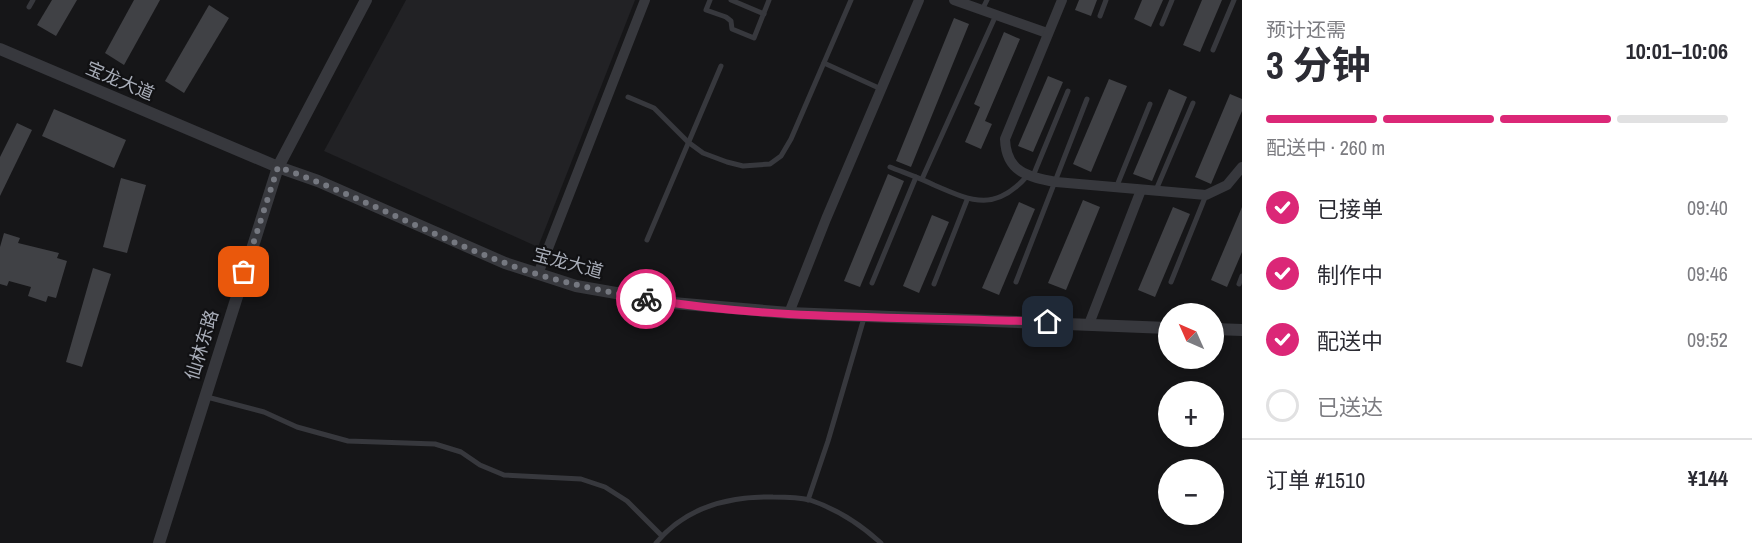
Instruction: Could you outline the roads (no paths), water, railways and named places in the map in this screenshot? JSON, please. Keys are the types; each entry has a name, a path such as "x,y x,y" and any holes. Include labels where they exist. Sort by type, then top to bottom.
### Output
{"street":[{"name":"仙林东路","path":"159,543 278,167 366,0"},
{"path":"538,274 645,0"},
{"path":"789,313 826,219 920,0"},
{"path":"954,0 985,5 996,15 1047,33"},
{"path":"1062,0 1005,139 1005,152 1012,164 1030,176 1056,182 1206,195 1227,185 1242,167"},
{"name":"宝龙大道","path":"0,49 278,167 318,181 505,263 576,286 673,303 789,313 1158,327"},
{"path":"1089,324 1141,190"},
{"path":"1224,329 1242,330"}],"lane":[{"path":"29,7 33,0"},
{"path":"710,0 706,10 726,17 731,21 732,29 754,38 769,0"},
{"path":"731,0 764,14"},
{"path":"628,97 654,108 688,142 703,153 743,166 770,164 781,156 790,139 851,0"},
{"path":"1100,16 1106,0"},
{"path":"1162,24 1172,0"},
{"path":"1213,50 1234,0"},
{"path":"872,283 996,15"},
{"path":"824,63 881,89"},
{"path":"647,240 721,66"},
{"path":"890,167 967,200 985,201 1011,192 1030,176 1068,91"},
{"path":"1016,282 1088,99"},
{"path":"1156,191 1192,103"},
{"path":"1116,188 1150,104"},
{"path":"1171,282 1206,195"},
{"path":"934,284 967,200"},
{"path":"1239,284 1242,276"},
{"path":"808,500 828,441 864,316"},
{"path":"205,396 264,412 297,427 348,441 435,444 460,452 480,465 504,475 581,479 605,487 627,501 662,536"},
{"path":"656,543 687,515 713,503 755,497 808,500 847,517 881,543"}]}
